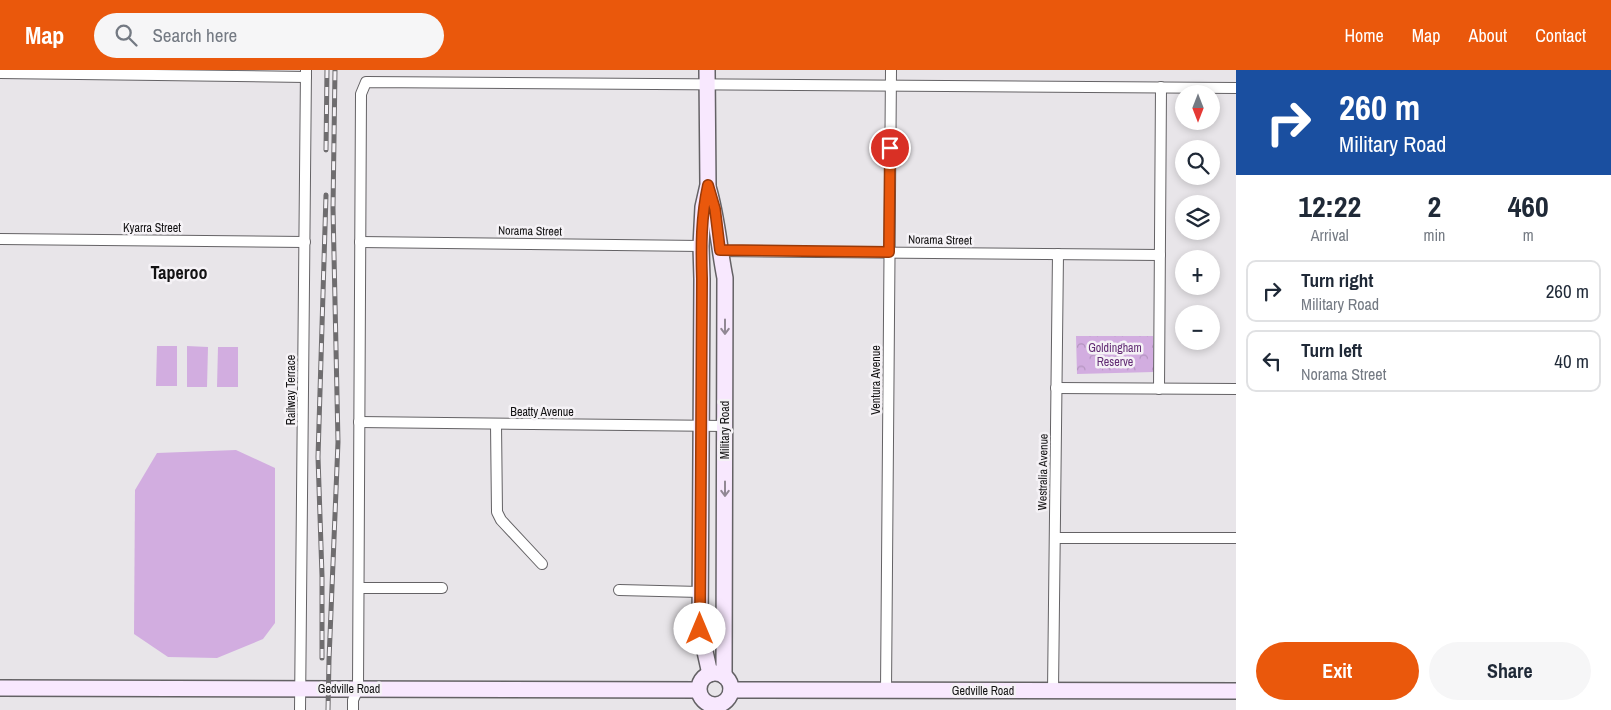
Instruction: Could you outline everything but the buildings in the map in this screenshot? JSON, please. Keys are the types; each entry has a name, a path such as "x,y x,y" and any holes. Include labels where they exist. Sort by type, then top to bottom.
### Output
{"street":[{"name":"Ventura Avenue","path":"886,690 891,70"},
{"path":"0,73 306,74"},
{"name":"Railway Terrace","path":"300,710 306,74"},
{"path":"353,710 353,700 358,689 361,94 366,82 707,77 891,85 1236,88"},
{"name":"Military Road","path":"707,77 708,185 703,207 701,246 700,629 717,675"},
{"path":"1159,389 1161,87"},
{"name":"Military Road","path":"708,185 715,209 725,278 725,426 717,675"},
{"name":"Kyarra Street","path":"0,239 305,242"},
{"name":"Norama Street","path":"360,242 701,246"},
{"name":"Norama Street","path":"720,250 1160,255"},
{"name":"Westralia Avenue","path":"1054,691 1058,254"},
{"path":"1056,388 1236,389"},
{"name":"Beatty Avenue","path":"359,422 725,426"},
{"path":"496,424 497,512 501,520 542,564"},
{"path":"1055,538 1236,538"},
{"path":"359,588 442,588"},
{"path":"619,590 700,592"},
{"path":"717,675 730,684 727,701 714,706 708,707 701,699 698,690 702,680 717,675"},
{"name":"Gedville Road","path":"0,688 698,690"},
{"name":"Gedville Road","path":"727,701 886,690 1236,691"}],"green space":[{"name":"Goldingham Reserve","path":"1076,336 1153,336 1154,372 1077,374"},
{"path":"157,346 177,346 177,386 156,386"},
{"path":"187,346 208,347 207,387 187,387"},
{"path":"218,347 238,347 238,387 217,387"},
{"path":"236,450 275,468 275,623 263,639 217,658 168,657 134,634 135,490 157,453"}],"railway":[{"path":"326,150 327,70"},
{"path":"328,710 338,442 333,208 335,70"},
{"path":"322,658 322,576 318,457 326,195"}],"district":[{"name":"Taperoo","path":"179,272"}],"route":[{"path":"700,629 701,246 703,207 708,185 715,209 720,250 889,252 890,148"}]}
